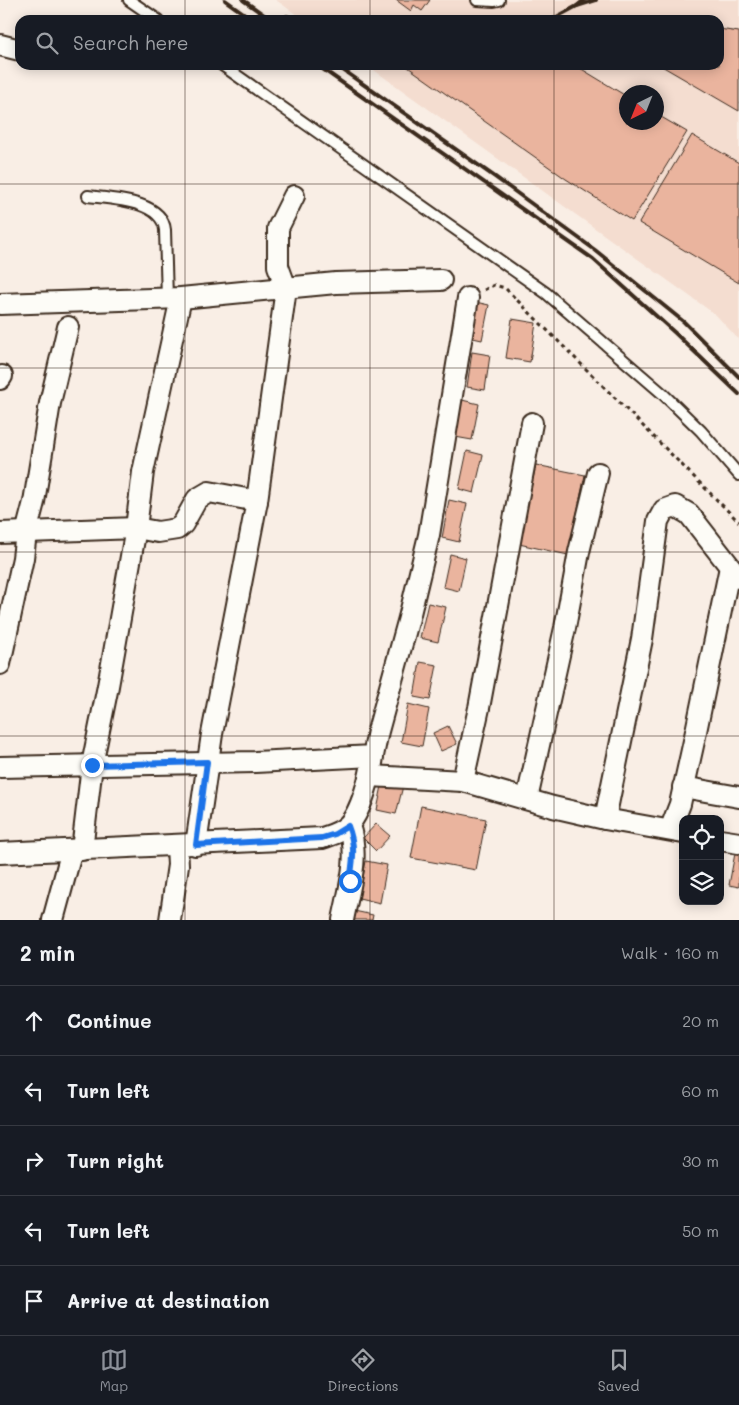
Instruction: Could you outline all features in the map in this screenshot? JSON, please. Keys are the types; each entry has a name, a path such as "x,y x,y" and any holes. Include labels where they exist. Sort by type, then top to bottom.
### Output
{"street":[{"path":"0,45 15,49"},
{"path":"170,920 178,865 187,845 207,762 257,500 286,288 278,266 278,228 294,196"},
{"path":"0,304 174,299 336,283 441,280"},
{"path":"0,853 322,838 335,834 348,826 359,808 370,776 378,731 409,618 429,535 468,298"},
{"path":"53,920 77,850 136,528 143,472 174,299"},
{"path":"0,664 34,502 50,403 68,327"},
{"path":"463,781 481,699 532,423"},
{"path":"528,799 565,628 579,552 598,473"},
{"path":"0,533 136,528 158,532 177,529 184,524 198,499 210,492 257,500"},
{"path":"370,776 463,781 553,807 605,819 677,832 683,787 734,572 689,514 675,506 664,510 658,522 642,639 605,819"},
{"path":"0,767 282,761 373,756"},
{"path":"683,787 739,797"},
{"path":"343,920 354,850 353,838 348,826"},
{"path":"724,841 739,843"}],"lane":[{"path":"130,0 151,15"},
{"path":"477,0 494,2 499,0"},
{"path":"229,70 546,293 701,430 739,475"},
{"path":"88,196 144,206 155,211 161,218 165,224 174,299"}],"path":[{"path":"468,298 494,285 505,288 739,522"}],"shaded area":[{"path":"276,0 739,0 739,340 716,315 374,70 724,70 724,15 297,15"}],"building":[{"path":"396,0 430,0 422,11 414,5 411,11"},
{"path":"724,30 739,32 739,111 669,70 724,70"},
{"path":"412,70 583,70 619,92 619,130 664,130 664,119 687,132 632,221 566,179"},
{"path":"692,135 739,163 739,283 639,223"},
{"path":"471,301 489,305 482,340 464,336"},
{"path":"512,319 536,323 530,362 506,358"},
{"path":"472,352 490,355 485,390 467,387"},
{"path":"462,400 479,404 472,440 455,437"},
{"path":"467,451 483,455 474,493 459,489"},
{"path":"536,465 585,475 568,555 519,544"},
{"path":"449,500 467,504 459,542 442,538"},
{"path":"450,554 466,558 459,591 443,587"},
{"path":"428,603 446,607 438,642 420,638"},
{"path":"420,662 437,665 430,700 414,697"},
{"path":"408,704 429,709 422,746 401,742"},
{"path":"448,726 457,744 441,751 433,733"},
{"path":"383,781 403,786 396,814 377,810"},
{"path":"421,806 486,819 476,870 411,858"},
{"path":"376,824 390,836 376,851 363,838"},
{"path":"736,848 739,849 739,887 729,885"},
{"path":"366,861 387,865 380,903 359,898"},
{"path":"354,911 373,915 372,920 352,920"}],"railway":[{"path":"225,0 246,15"},
{"path":"243,0 264,15"},
{"path":"560,15 584,0"},
{"path":"577,6 596,0"},
{"path":"324,70 593,259 739,394"},
{"path":"343,70 595,250 684,322 739,377"}],"route":[{"path":"92,765 207,762 196,845 322,838 335,834 348,826 353,838 354,850 350,881"}]}
